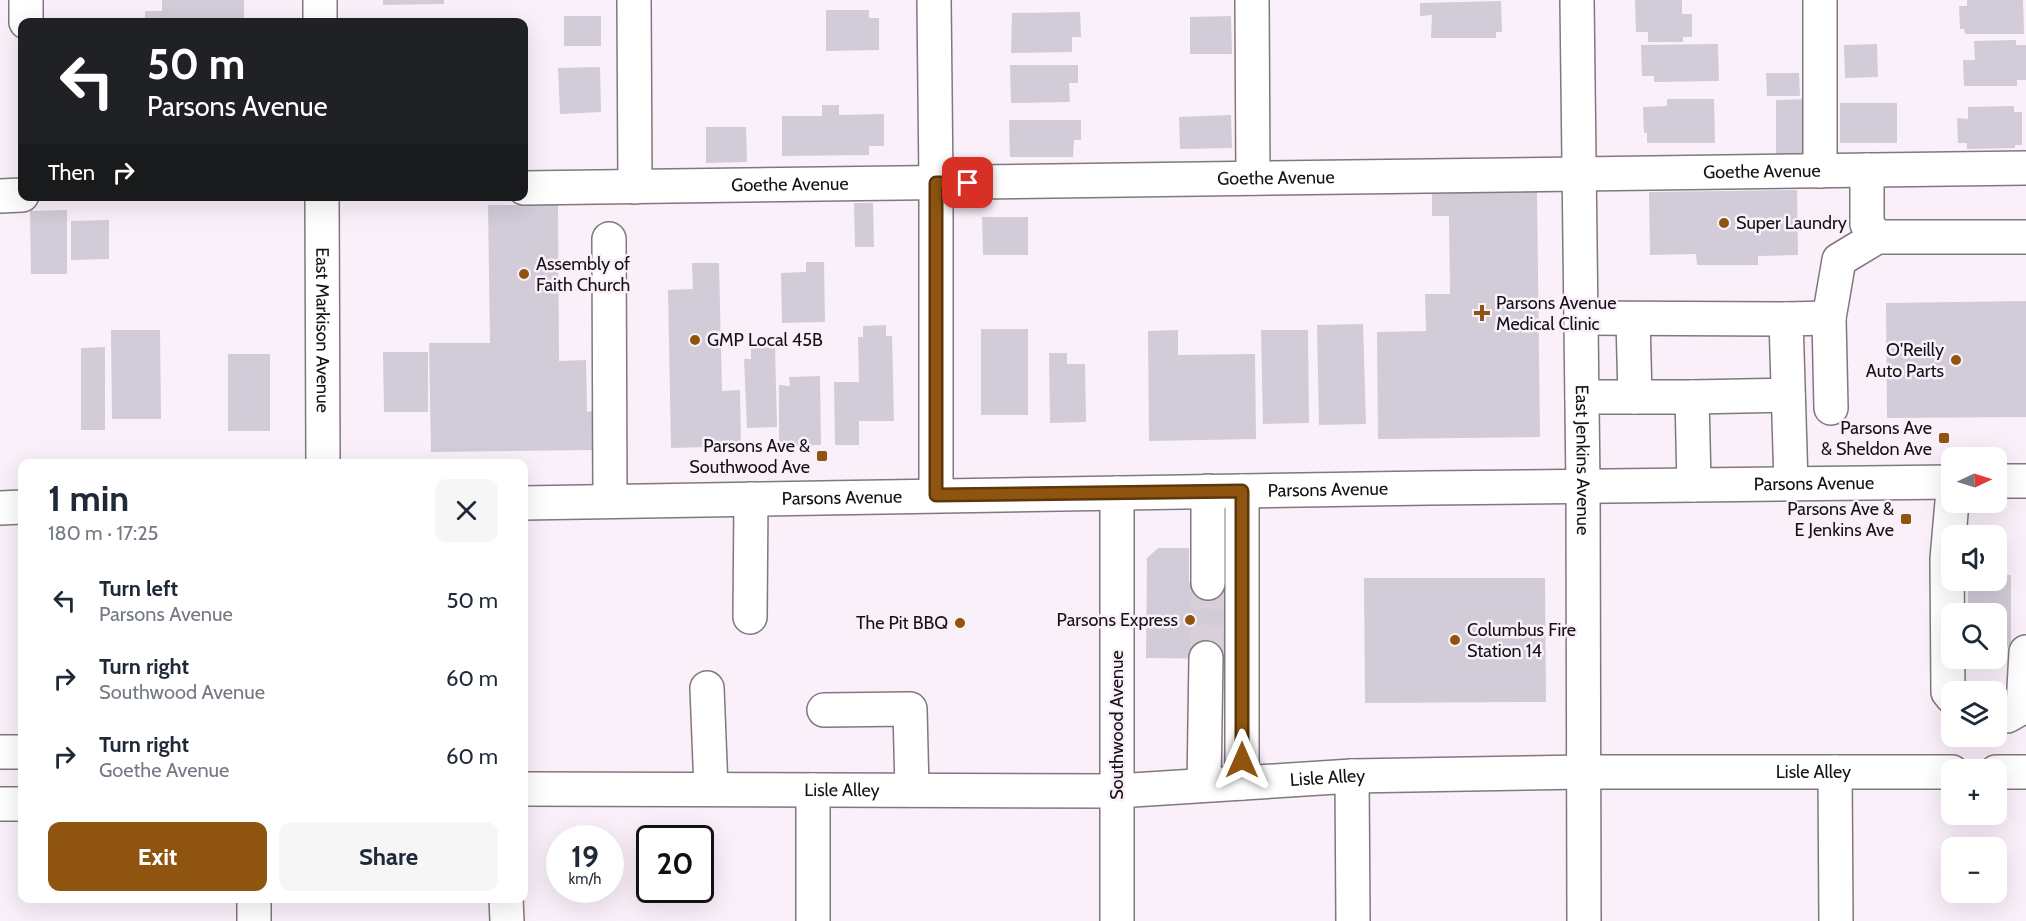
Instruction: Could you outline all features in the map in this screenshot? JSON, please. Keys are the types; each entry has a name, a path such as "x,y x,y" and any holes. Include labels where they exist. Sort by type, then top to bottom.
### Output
{"street":[{"path":"26,0 26,18"},
{"path":"320,0 320,18"},
{"path":"634,0 635,187"},
{"path":"934,0 936,495"},
{"path":"1252,0 1253,178"},
{"name":"East Jenkins Avenue","path":"1577,0 1583,486 1584,921"},
{"path":"1820,0 1820,171"},
{"name":"Goethe Avenue","path":"528,188 2026,168"},
{"path":"1867,170 1867,224 1877,237"},
{"path":"0,196 18,195"},
{"name":"East Markison Avenue","path":"322,201 323,459"},
{"path":"1831,408 1829,318 1839,260 1877,237 2026,237"},
{"path":"609,239 610,501"},
{"path":"1581,318 1829,318"},
{"path":"1634,319 1635,397"},
{"path":"1786,319 1791,484"},
{"path":"1582,397 1788,395"},
{"path":"1692,397 1694,485"},
{"path":"2007,481 2026,481"},
{"name":"Parsons Avenue","path":"528,503 1208,491 1941,482"},
{"path":"1208,491 1208,583"},
{"path":"1242,491 1242,783"},
{"name":"Southwood Avenue","path":"1117,493 1117,921"},
{"path":"750,617 751,499"},
{"path":"0,508 18,507"},
{"path":"1948,681 1947,559 1951,513"},
{"path":"2007,716 2023,707 2026,652"},
{"path":"1203,785 1206,658"},
{"path":"707,688 711,789"},
{"path":"824,710 910,709 912,790"},
{"path":"0,752 18,752"},
{"name":"Lisle Alley","path":"528,789 1117,791 1352,776 1584,772 1941,772"},
{"path":"1835,772 1836,921"},
{"path":"2007,772 2026,772"},
{"path":"1352,776 1353,921"},
{"path":"813,790 813,921"},
{"path":"0,804 18,804"},
{"path":"254,903 254,921"},
{"path":"506,903 507,921"}],"building":[{"path":"162,0 244,0 244,18 145,18 145,11 162,11"},
{"path":"383,0 444,0 444,4 383,5"},
{"path":"1635,0 1682,0 1682,14 1692,14 1692,37 1683,37 1683,42 1648,42 1648,32 1636,32"},
{"path":"1967,0 2023,0 2024,34 1965,34 1964,29 1960,29 1959,6 1967,6"},
{"path":"1501,1 1502,32 1496,32 1496,38 1431,38 1432,15 1420,16 1420,3"},
{"path":"826,10 869,10 869,18 879,18 879,50 826,51"},
{"path":"1080,12 1081,37 1072,37 1072,52 1011,53 1012,13"},
{"path":"564,16 601,16 601,46 564,46"},
{"path":"1231,16 1232,54 1190,54 1190,17"},
{"path":"2016,40 2016,45 2026,45 2026,80 2017,80 2017,86 1964,86 1963,60 1975,60 1974,41"},
{"path":"1718,44 1719,81 1654,82 1654,76 1642,76 1641,45"},
{"path":"1877,44 1878,77 1845,78 1844,45"},
{"path":"1010,65 1078,65 1078,83 1069,83 1070,102 1011,103"},
{"path":"600,67 601,112 560,114 558,68"},
{"path":"1766,73 1799,73 1800,96 1767,96"},
{"path":"1667,99 1714,99 1715,143 1647,143 1647,133 1644,133 1643,107 1667,106"},
{"path":"1807,99 1807,154 1776,154 1776,100"},
{"path":"1840,103 1897,103 1897,143 1840,143"},
{"path":"822,105 839,105 839,115 884,114 884,146 869,146 869,155 782,156 782,116 822,116"},
{"path":"2014,106 2014,112 2022,112 2022,145 2015,145 2015,148 1967,149 1967,143 1958,143 1957,118 1968,119 1968,107"},
{"path":"1231,115 1232,148 1180,149 1179,117"},
{"path":"1009,120 1081,120 1081,140 1074,140 1073,157 1010,157"},
{"path":"706,127 746,127 747,162 706,163"},
{"name":"Parsons Avenue Medical Clinic","path":"1537,190 1540,437 1378,439 1377,332 1426,331 1425,294 1450,294 1449,216 1432,216 1432,191"},
{"name":"Super Laundry","path":"1797,190 1798,255 1758,256 1758,265 1697,265 1696,254 1650,255 1649,192"},
{"path":"854,203 873,203 874,247 855,247"},
{"name":"Assembly of Faith Church","path":"488,205 558,205 559,361 586,360 587,412 593,411 593,450 431,452 429,343 490,343"},
{"path":"67,210 67,274 31,274 30,211"},
{"path":"982,217 1028,217 1028,255 983,255"},
{"path":"109,220 109,259 71,260 71,221"},
{"path":"806,262 824,262 825,322 782,323 781,273 806,272"},
{"name":"GMP Local 45B","path":"692,263 719,263 722,391 740,390 741,446 671,448 668,290 693,289"},
{"name":"O'Reilly Auto Parts","path":"2026,301 2026,417 1887,418 1886,303"},
{"path":"1363,324 1366,424 1319,425 1317,325"},
{"path":"886,325 886,336 892,336 894,421 859,421 859,445 835,445 834,382 859,382 858,337 863,337 863,326"},
{"path":"981,329 1028,329 1028,415 981,415"},
{"path":"111,330 160,330 161,419 112,419"},
{"path":"1178,330 1178,355 1255,354 1256,439 1149,441 1148,331"},
{"path":"1261,330 1308,330 1309,423 1263,424"},
{"path":"105,347 105,430 81,430 81,348"},
{"path":"775,347 777,427 747,428 744,359 751,359 751,348"},
{"path":"383,352 428,352 428,412 384,412"},
{"path":"1049,353 1067,353 1067,364 1085,364 1086,422 1050,423"},
{"path":"228,354 270,354 270,431 228,431"},
{"path":"820,376 821,445 779,446 779,385 790,386 789,377"},
{"name":"Parsons Express","path":"1158,548 1189,548 1189,582 1234,583 1234,659 1146,658 1147,558"},
{"path":"2007,575 2011,575 2011,647 2007,647 2007,603 1968,603 1968,591 2007,591"},
{"name":"Columbus Fire Station 14","path":"1364,578 1545,578 1546,702 1365,703"}],"tunnel":[{"path":"1206,658 1208,583"}],"place":[{"name":"Super Laundry","path":"1724,223"},
{"name":"Assembly of Faith Church","path":"524,274"},
{"name":"Parsons Avenue Medical Clinic","path":"1482,313"},
{"name":"GMP Local 45B","path":"695,340"},
{"name":"O'Reilly Auto Parts","path":"1956,360"},
{"name":"Parsons Ave & Sheldon Ave","path":"1944,438"},
{"name":"Parsons Ave & Southwood Ave","path":"822,456"},
{"name":"Parsons Ave & E Jenkins Ave","path":"1906,519"},
{"name":"Parsons Express","path":"1190,620"},
{"name":"The Pit BBQ","path":"960,623"},
{"name":"Columbus Fire Station 14","path":"1455,640"}],"route":[{"path":"968,183 936,183 936,495 1242,491 1242,760"}]}
